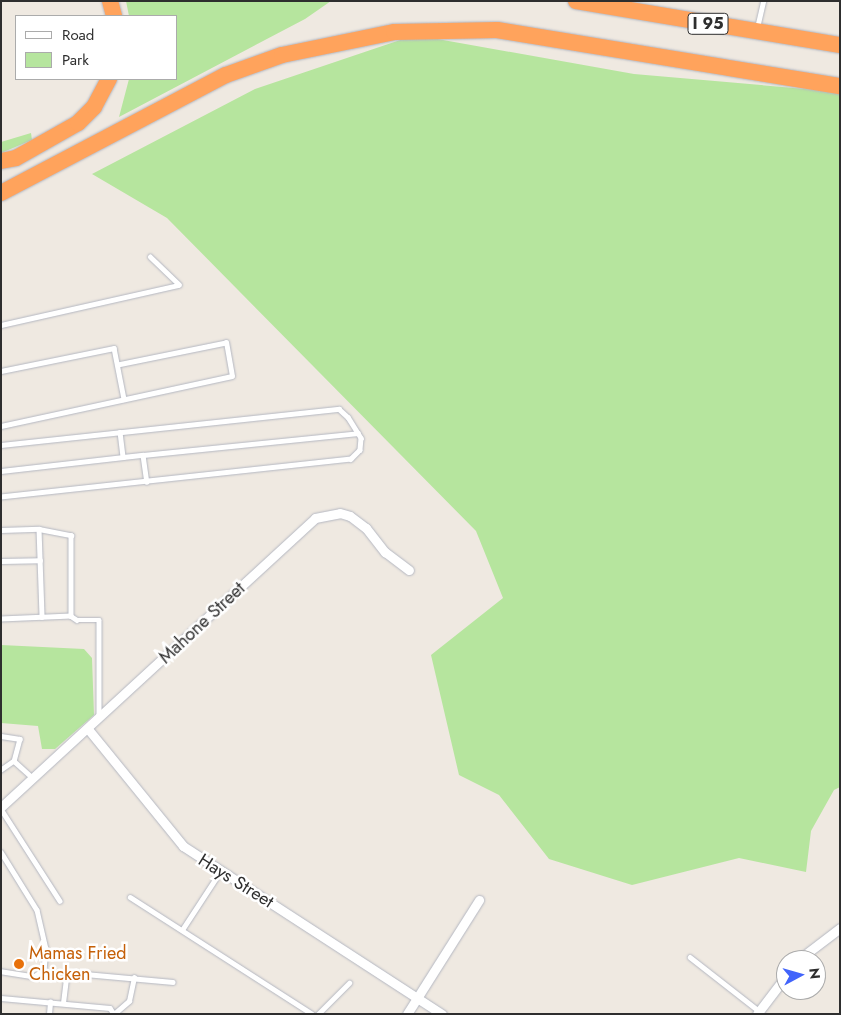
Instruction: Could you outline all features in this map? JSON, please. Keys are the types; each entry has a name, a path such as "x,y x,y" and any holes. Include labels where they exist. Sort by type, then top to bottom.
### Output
{"highway":[{"path":"110,1 114,15"},
{"name":"I 95","path":"576,1 840,45"},
{"path":"1,193 226,75 282,55 394,32 497,30 840,86"},
{"path":"1,161 16,158 78,123 94,106 108,80"}],"street":[{"name":"Mahone Street","path":"1,808 315,518 340,512 350,516 366,528 384,552 409,570"},
{"name":"Hays Street","path":"88,729 166,829 183,846 220,872 442,1014"},
{"path":"407,1014 479,900"},
{"path":"811,950 840,928"},
{"path":"758,1012 776,989"}],"lane":[{"path":"756,32 763,1"},
{"path":"1,325 179,285 150,257"},
{"path":"1,426 232,376 226,342 118,365"},
{"path":"1,371 114,348 124,400"},
{"path":"1,445 339,409 358,433 360,450 351,459 1,497"},
{"path":"120,432 123,457"},
{"path":"1,470 358,433"},
{"path":"143,455 147,482"},
{"path":"1,530 39,529 71,535 71,616"},
{"path":"39,529 42,617"},
{"path":"1,561 40,560"},
{"path":"1,619 71,616 77,620 99,620 98,719"},
{"path":"1,736 20,739 14,761 1,770"},
{"path":"14,761 34,779"},
{"path":"1,808 60,901"},
{"path":"1,852 37,910 46,948 44,970 34,977 1,972"},
{"path":"182,930 220,872"},
{"path":"130,897 312,1014"},
{"path":"690,957 758,1012"},
{"path":"63,1003 66,980 74,973 173,982"},
{"path":"1,998 110,1008 114,1014 129,1002 134,978"},
{"path":"318,1014 349,983"},
{"path":"49,1014 50,1002"}],"green space":[{"path":"126,1 331,1 305,19 119,117 129,80 178,80 178,15 129,15"},
{"path":"415,35 634,74 840,92 840,787 834,790 811,831 806,872 739,858 632,885 549,859 499,795 459,775 431,655 503,598 476,531 167,218 92,174 255,89"},
{"path":"31,133 32,140 1,153 1,142"},
{"path":"1,645 84,649 92,658 94,715 55,749 42,749 38,726 1,723"}],"place":[{"name":"Mamas Fried Chicken","path":"19,964"}]}
